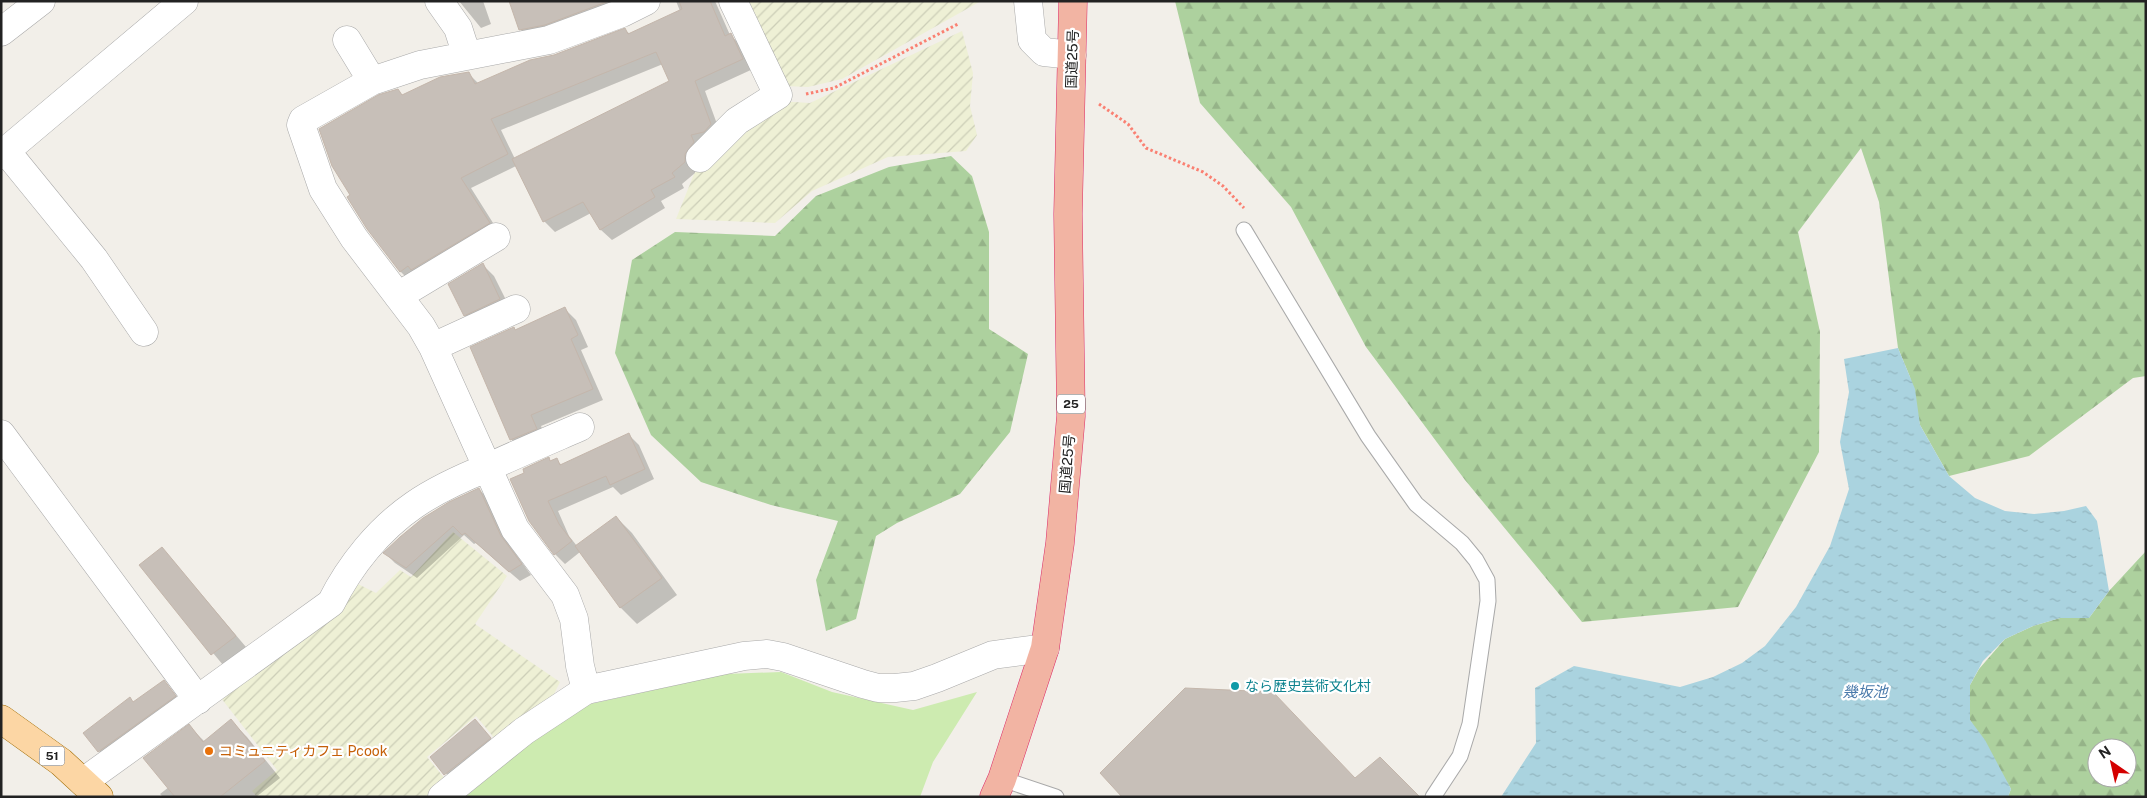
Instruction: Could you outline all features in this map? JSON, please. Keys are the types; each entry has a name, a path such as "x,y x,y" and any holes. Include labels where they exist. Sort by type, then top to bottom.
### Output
{"highway":[{"name":"国道25号","path":"998,788 1045,648 1060,543 1071,416 1068,214 1073,1"}],"main road":[{"name":"51","path":"1,719 32,740 91,789"}],"street":[{"path":"1,32 41,1"},
{"path":"144,332 94,259 4,153 184,1"},
{"path":"439,1 458,28 467,56"},
{"path":"586,690 580,666 574,618 565,595 515,529 434,348 421,326 354,238 322,189 300,125 303,120 372,81 420,65 550,40 622,13 646,1"},
{"path":"700,158 736,121 778,94 732,1"},
{"path":"1028,1 1032,40 1044,52 1072,55"},
{"path":"347,40 372,81"},
{"path":"398,296 496,237"},
{"path":"434,348 516,309"},
{"path":"91,789 198,700 331,603 341,583 363,553 383,531 414,504 464,477 580,427"},
{"path":"1,434 198,700"},
{"path":"442,797 524,731 586,690 744,656 767,654 783,657 878,688 895,688 914,686 992,655 1045,648"}],"lane":[{"path":"1244,230 1368,436 1416,504 1462,543 1476,560 1487,580 1488,601 1470,724 1460,756 1433,797"},
{"path":"998,788 1056,797"}],"path":[{"path":"778,94 808,94 834,88 958,24"},
{"path":"1071,94 1101,105 1128,124 1146,148 1203,172 1224,186 1243,206 1255,223 1244,230"}],"green space":[{"path":"740,1 981,1 842,79 808,87 785,86"},
{"path":"1175,1 2146,1 2146,376 2133,378 2029,456 1949,476 1920,425 1910,377 1898,348 1879,202 1861,148 1798,232 1820,332 1819,452 1738,607 1582,622 1465,480 1366,347 1291,207 1200,103"},
{"path":"962,31 973,73 970,106 977,135 966,151 888,157 812,191 775,223 676,219 694,174 737,129 778,101 810,103"},
{"path":"951,156 972,176 989,232 989,329 1028,354 1010,432 960,494 897,523 876,536 856,619 826,631 816,580 838,521 771,505 701,482 651,435 615,353 632,260 675,232 775,236 816,196 889,167"},
{"path":"453,532 507,576 475,624 560,682 554,694 524,720 496,740 476,716 427,757 446,780 425,797 257,797 252,791 277,770 221,698 354,582 376,593 400,570 411,577"},
{"path":"2146,551 2146,797 2008,797 2011,789 1970,720 1970,685 1979,669 2005,639 2033,626 2060,618 2089,618 2109,591"},
{"path":"781,672 832,692 913,710 977,692 933,762 920,797 465,797 572,708 726,674"}],"water":[{"name":"幾坂池","path":"1898,348 1915,389 1920,425 1949,476 1975,498 2005,511 2034,514 2064,511 2086,506 2097,521 2109,591 2089,618 2060,618 2033,626 2005,639 1983,661 1970,685 1970,720 1985,740 2011,789 2008,797 1501,797 1536,743 1535,688 1574,666 1680,687 1713,677 1742,663 1765,646 1796,607 1830,546 1849,489 1840,442 1849,392 1844,359"}],"building":[{"path":"509,1 609,1 545,25 519,30"},
{"path":"679,1 710,1 725,36 731,33 743,59 695,81 711,124 704,132 691,135 694,142 685,154 685,162 672,173 675,177 651,190 655,197 600,230 583,202 543,222 512,159 669,81 656,52 491,119 508,154 461,178 490,223 411,270 408,266 400,272 367,229 347,197 350,195 332,166 319,129 378,95 398,89 402,95 440,77 469,72 475,84 530,60 554,55 625,28 628,34 682,9"},
{"path":"483,263 500,299 464,316 448,284"},
{"path":"565,307 578,335 571,339 593,389 531,415 537,429 510,440 470,347 514,327 515,330"},
{"path":"629,433 645,469 610,485 606,476 548,501 559,524 572,541 554,555 529,521 510,479 524,473 523,469 549,457 550,461 557,458 560,465"},
{"path":"479,488 501,536 522,564 509,572 465,533 462,535 453,526 406,568 383,553 423,518 449,502"},
{"path":"616,516 662,578 620,608 575,546"},
{"path":"162,547 236,636 211,655 139,565"},
{"path":"164,680 176,696 98,752 83,733 130,697 133,702"},
{"path":"1185,688 1273,692 1355,778 1380,757 1420,797 1122,797 1100,773"},
{"name":"コミュニティカフェ Pcook","path":"231,719 265,761 220,797 175,797 143,758 189,724 203,742"},
{"path":"475,719 491,738 444,775 430,757"}],"place":[{"name":"なら歴史芸術文化村","path":"1235,686"},
{"name":"コミュニティカフェ Pcook","path":"209,751"}]}
